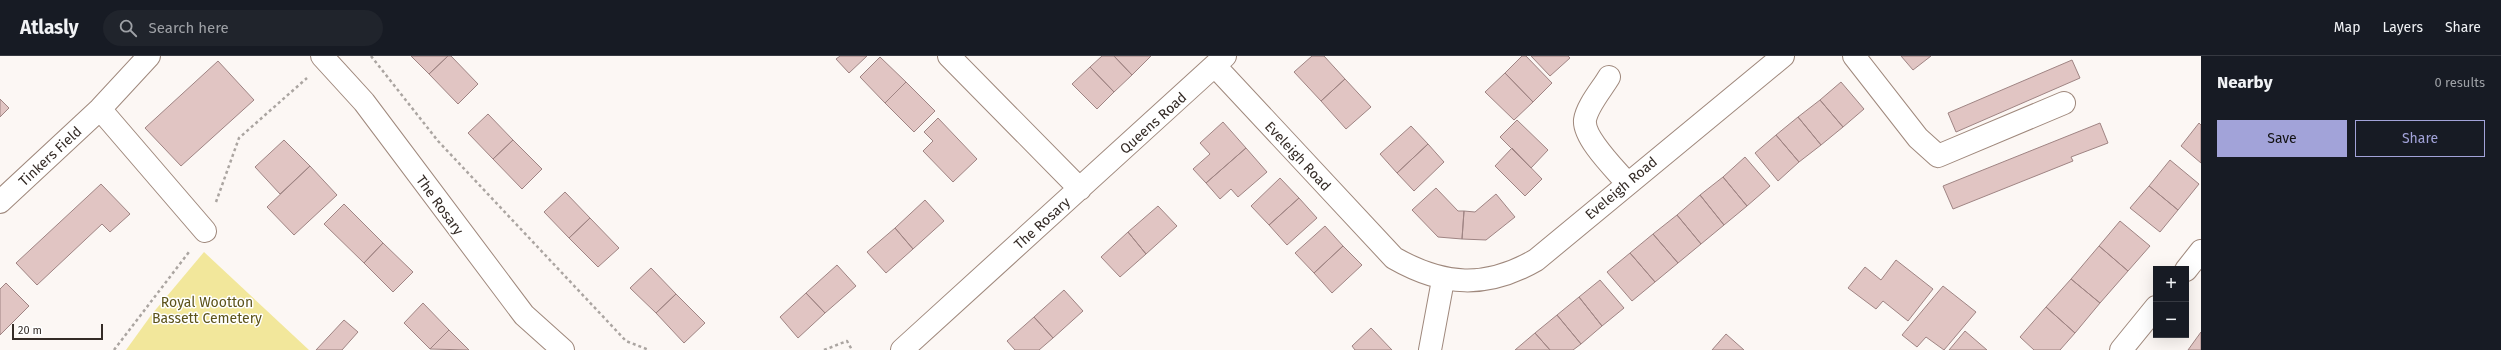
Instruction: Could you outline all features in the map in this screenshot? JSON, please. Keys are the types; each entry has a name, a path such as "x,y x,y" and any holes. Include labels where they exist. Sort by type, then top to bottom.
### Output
{"street":[{"path":"149,56 100,109 206,231"},
{"name":"The Rosary","path":"902,350 1080,189 949,56"},
{"path":"1854,56 1918,138 1938,156 2064,103"},
{"name":"Eveleigh Road","path":"1220,61 1394,258 1418,271 1443,280 1499,277 1536,260 1780,57"},
{"name":"The Rosary","path":"324,58 364,102 524,316 563,350"},
{"name":"Queens Road","path":"1080,189 1220,61"},
{"path":"1609,77 1589,110 1585,120 1587,132 1627,183"},
{"name":"Tinkers Field","path":"0,202 100,109"},
{"path":"2189,266 2201,251"},
{"path":"1430,350 1443,280"},
{"path":"2121,350 2153,311"}],"path":[{"path":"371,56 438,141 626,341 649,350"},
{"path":"114,350 206,231 239,138 324,58"},
{"path":"824,350 848,341 852,350"}],"green space":[{"name":"Royal Wootton Bassett Cemetery","path":"204,252 309,350 126,350 152,314"}],"building":[{"path":"411,56 448,56 429,74"},
{"path":"448,56 451,56 478,84 458,104 429,74"},
{"path":"840,56 867,56 849,73 836,59"},
{"path":"1102,56 1114,56 1132,75 1114,92 1090,67"},
{"path":"1114,56 1151,56 1132,75"},
{"path":"1312,56 1324,56 1345,79 1321,101 1294,72"},
{"path":"1522,56 1526,56 1552,83 1533,102 1505,73"},
{"path":"1531,56 1568,56 1570,58 1550,76"},
{"path":"1901,56 1931,56 1913,70"},
{"path":"880,57 906,82 885,103 860,77"},
{"path":"2072,60 2080,78 1956,132 1948,113"},
{"path":"218,61 254,100 181,166 145,128"},
{"path":"1090,67 1114,92 1097,109 1072,84"},
{"path":"1505,73 1533,102 1514,120 1485,92"},
{"path":"1345,79 1371,107 1346,129 1321,101"},
{"path":"906,82 935,111 914,132 885,103"},
{"path":"1841,82 1864,109 1843,127 1820,100"},
{"path":"0,99 9,108 0,117"},
{"path":"1820,100 1843,127 1821,145 1798,117"},
{"path":"488,114 513,140 493,159 468,133"},
{"path":"1798,117 1821,145 1799,162 1776,135"},
{"path":"938,118 977,159 953,182 923,151 933,141 924,132"},
{"path":"1517,120 1548,150 1531,168 1500,137"},
{"path":"1223,122 1246,148 1206,183 1193,169 1210,154 1200,143"},
{"path":"2100,123 2108,143 2071,157 2073,161 1953,209 1943,186"},
{"path":"2199,123 2201,125 2201,163 2181,146"},
{"path":"1411,126 1428,144 1397,173 1380,154"},
{"path":"1776,135 1799,162 1778,181 1755,153"},
{"path":"284,140 310,166 280,194 255,167"},
{"path":"513,140 542,169 522,189 493,159"},
{"path":"1428,144 1444,162 1414,191 1397,173"},
{"path":"1246,148 1267,172 1238,197 1231,189 1220,199 1206,183"},
{"path":"1512,148 1542,179 1525,196 1495,166"},
{"path":"1745,157 1770,186 1747,206 1723,177"},
{"path":"2170,160 2199,184 2178,210 2149,186"},
{"path":"310,166 337,195 294,235 267,207"},
{"path":"1723,177 1747,206 1724,225 1700,195"},
{"path":"1280,178 1299,198 1269,225 1251,206"},
{"path":"101,184 130,214 110,232 102,224 37,285 16,263"},
{"path":"2149,186 2178,210 2160,232 2130,208"},
{"path":"1436,188 1458,211 1464,211 1462,239 1438,237 1412,210"},
{"path":"565,192 590,218 569,238 544,212"},
{"path":"1496,194 1515,217 1486,240 1462,239 1464,211 1475,212"},
{"path":"1700,195 1724,225 1701,244 1677,215"},
{"path":"1299,198 1317,218 1287,245 1269,225"},
{"path":"925,200 944,221 913,249 895,228"},
{"path":"344,204 383,243 364,263 324,224"},
{"path":"1158,206 1177,226 1146,254 1128,232"},
{"path":"1677,215 1701,244 1678,263 1653,234"},
{"path":"590,218 619,248 598,267 569,238"},
{"path":"2120,221 2150,246 2128,271 2099,246"},
{"path":"1325,226 1343,246 1314,273 1295,253"},
{"path":"895,228 913,249 886,273 867,252"},
{"path":"1128,232 1146,254 1120,277 1101,257"},
{"path":"1653,234 1678,263 1655,282 1630,253"},
{"path":"383,243 413,272 393,292 364,263"},
{"path":"1343,246 1362,265 1332,293 1314,273"},
{"path":"2099,246 2128,271 2100,303 2071,279"},
{"path":"1630,253 1655,282 1632,301 1607,272"},
{"path":"1896,260 1933,289 1908,321 1883,301 1876,309 1848,288 1865,267 1881,280"},
{"path":"837,265 856,286 825,313 806,293"},
{"path":"651,268 676,294 656,313 630,288"},
{"path":"2071,279 2100,303 2075,333 2046,307"},
{"path":"1600,280 1624,308 1602,326 1579,297"},
{"path":"6,283 29,306 0,335 0,289"},
{"path":"1943,286 1976,312 1944,350 1926,337 1917,347 1902,335"},
{"path":"1064,290 1083,311 1053,338 1034,317"},
{"path":"806,293 825,313 798,338 780,317"},
{"path":"676,294 705,323 684,343 656,313"},
{"path":"1579,297 1602,326 1581,344 1557,315"},
{"path":"423,303 449,330 430,349 404,323"},
{"path":"2046,307 2075,333 2060,350 2034,350 2020,337"},
{"path":"1557,315 1581,344 1573,350 1550,350 1535,333"},
{"path":"1034,317 1053,338 1039,350 1015,350 1007,341"},
{"path":"344,320 358,332 342,350 316,350"},
{"path":"1371,328 1392,350 1355,350 1352,346"},
{"path":"449,330 469,350 430,349"},
{"path":"1965,331 1987,350 1949,350"},
{"path":"2201,332 2201,350 2188,350"},
{"path":"1535,333 1550,350 1515,350"},
{"path":"1726,334 1744,350 1712,350"}]}
